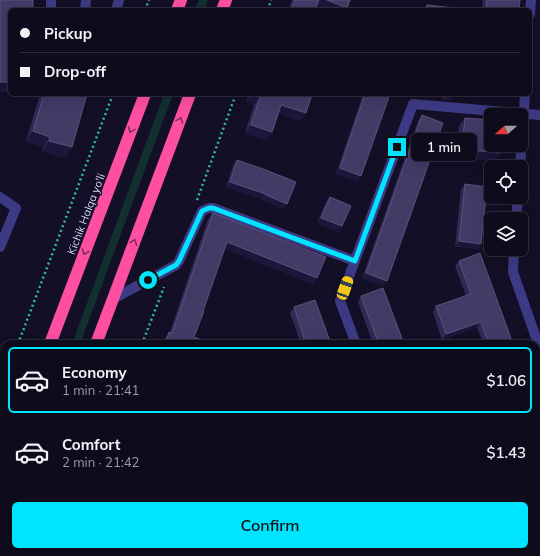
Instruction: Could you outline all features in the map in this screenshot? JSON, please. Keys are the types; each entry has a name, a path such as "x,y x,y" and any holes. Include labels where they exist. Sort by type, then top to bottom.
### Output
{"highway":[{"name":"Kichik Halqa yo'li","path":"52,340 144,96"},
{"path":"98,340 189,96"}],"street":[{"path":"523,108 525,96"},
{"path":"355,340 340,301 413,104 484,109"},
{"path":"528,113 540,115"},
{"path":"0,197 16,208 0,247"},
{"path":"113,299 176,265 202,211 209,208 213,208 355,261"},
{"path":"514,256 513,272 537,340"}],"path":[{"path":"20,340 112,96"}],"green space":[{"path":"199,0 208,0 206,8 196,8"},
{"path":"163,96 172,96 81,340 73,340"}],"building":[{"path":"0,0 33,0 33,8 8,8 8,82 0,82"},
{"path":"295,0 319,0 316,8 292,8"},
{"path":"327,0 350,0 347,8"},
{"path":"487,0 520,0 519,8 486,8"},
{"path":"427,5 455,8 426,8"},
{"path":"43,96 86,96 72,147 49,141 50,137 33,131"},
{"path":"257,96 311,96 306,113 281,105 272,132 251,125 260,97"},
{"path":"364,96 389,96 361,176 340,168"},
{"path":"422,115 443,123 387,281 366,273"},
{"path":"465,118 484,119 484,151 462,149"},
{"path":"237,160 296,182 287,204 266,194 230,182"},
{"path":"465,184 484,187 484,204 485,204 481,244 459,241"},
{"path":"330,197 351,206 342,226 321,218"},
{"path":"213,213 326,257 317,278 227,242 194,337 202,340 166,340 169,332 172,333"},
{"path":"480,253 512,340 488,340 481,322 446,334 436,306 471,294 459,261"},
{"path":"383,288 402,340 378,340 361,296"},
{"path":"315,300 330,340 305,340 294,307"}],"route":[{"path":"148,280 176,265 202,211 209,208 213,208 355,261 397,147"}]}
